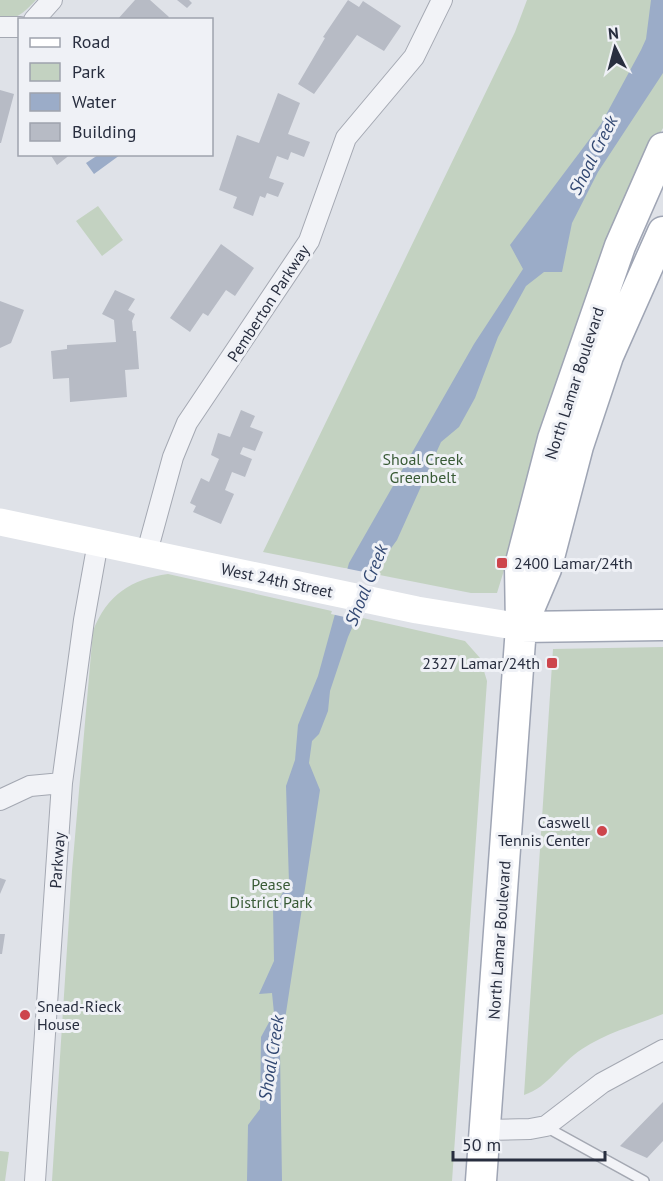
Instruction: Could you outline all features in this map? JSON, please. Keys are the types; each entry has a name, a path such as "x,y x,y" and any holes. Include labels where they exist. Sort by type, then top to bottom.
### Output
{"main road":[{"name":"North Lamar Boulevard","path":"481,1181 521,627 520,566 553,439 616,258 652,195 663,148"},
{"name":"North Lamar Boulevard","path":"521,627 546,569 578,446 608,356 663,232"},
{"name":"West 24th Street","path":"0,522 417,610 521,627 663,625"}],"street":[{"path":"36,18 52,0"},
{"name":"Pemberton Parkway","path":"147,552 173,457 188,423 309,241 346,138 414,57 442,0"},
{"path":"0,27 18,27"},
{"name":"Parkway","path":"35,1181 62,783 84,620 98,542"},
{"path":"0,800 30,786 62,783"},
{"path":"485,1130 530,1129 546,1126 602,1083 663,1050"}],"lane":[{"path":"546,1126 644,1181"}],"green space":[{"path":"0,0 36,0 16,17 6,18 0,17"},
{"name":"Shoal Creek Greenbelt","path":"527,0 663,0 663,128 639,171 567,365 497,593 471,593 263,552 515,32"},
{"path":"98,206 123,240 102,256 76,221"},
{"name":"Pease District Park","path":"168,574 465,641 480,658 487,681 452,1181 52,1181 72,871 93,631 105,608 122,591 143,580"},
{"name":"Caswell Tennis Center","path":"663,647 663,1014 591,1043 574,1055 548,1081 524,1095 553,649"},
{"path":"0,1151 9,1152 5,1181 0,1181"}],"water":[{"name":"Shoal Creek","path":"651,0 663,0 663,73 598,172 572,223 562,272 544,272 526,286 498,337 475,398 459,427 441,442 397,540 381,562 348,637 330,691 328,711 319,734 312,741 309,763 320,790 280,1052 282,1181 247,1181 248,1125 260,1109 261,1037 274,1013 272,993 259,994 274,961 273,908 289,883 286,786 295,760 298,725 318,676 349,563 474,344 523,269 510,245 601,124 641,50 646,39"},
{"path":"96,156 119,156 94,174 86,163"}],"pier":[{"path":"344,568 379,575 358,620 331,614"}],"building":[{"path":"135,0 150,0 169,17 168,18 119,18"},
{"path":"177,0 189,0 192,3 187,8"},
{"path":"348,0 359,7 363,1 401,26 384,51 357,35 314,94 298,84 325,38 323,37"},
{"path":"0,90 14,94 1,143 0,143"},
{"path":"278,93 300,103 288,134 310,142 304,157 291,152 288,160 277,156 269,178 284,183 278,197 267,193 265,198 260,196 253,216 233,208 237,197 219,190 237,135 259,143"},
{"path":"51,156 68,156 57,165"},
{"path":"221,244 254,268 235,296 226,290 208,316 203,313 190,332 170,318"},
{"path":"115,290 135,299 128,310 135,314 132,321 133,331 136,331 139,369 125,370 127,397 70,402 69,378 53,379 51,351 67,349 67,345 116,342 114,320 102,314"},
{"path":"0,301 24,310 11,343 0,348"},
{"path":"241,410 255,416 250,427 263,432 255,451 243,447 240,454 252,459 245,477 232,472 225,490 234,494 221,524 193,512 196,506 190,503 201,478 209,482 219,459 211,455 218,433 230,437"},
{"path":"0,878 6,880 0,894"},
{"path":"0,934 5,934 2,954 0,954"},
{"path":"663,1102 663,1141 647,1158 620,1146"}],"place":[{"name":"2400 Lamar/24th","path":"502,563"},
{"name":"2327 Lamar/24th","path":"552,663"},
{"name":"Caswell Tennis Center","path":"602,831"},
{"name":"Snead-Rieck House","path":"25,1015"}]}
